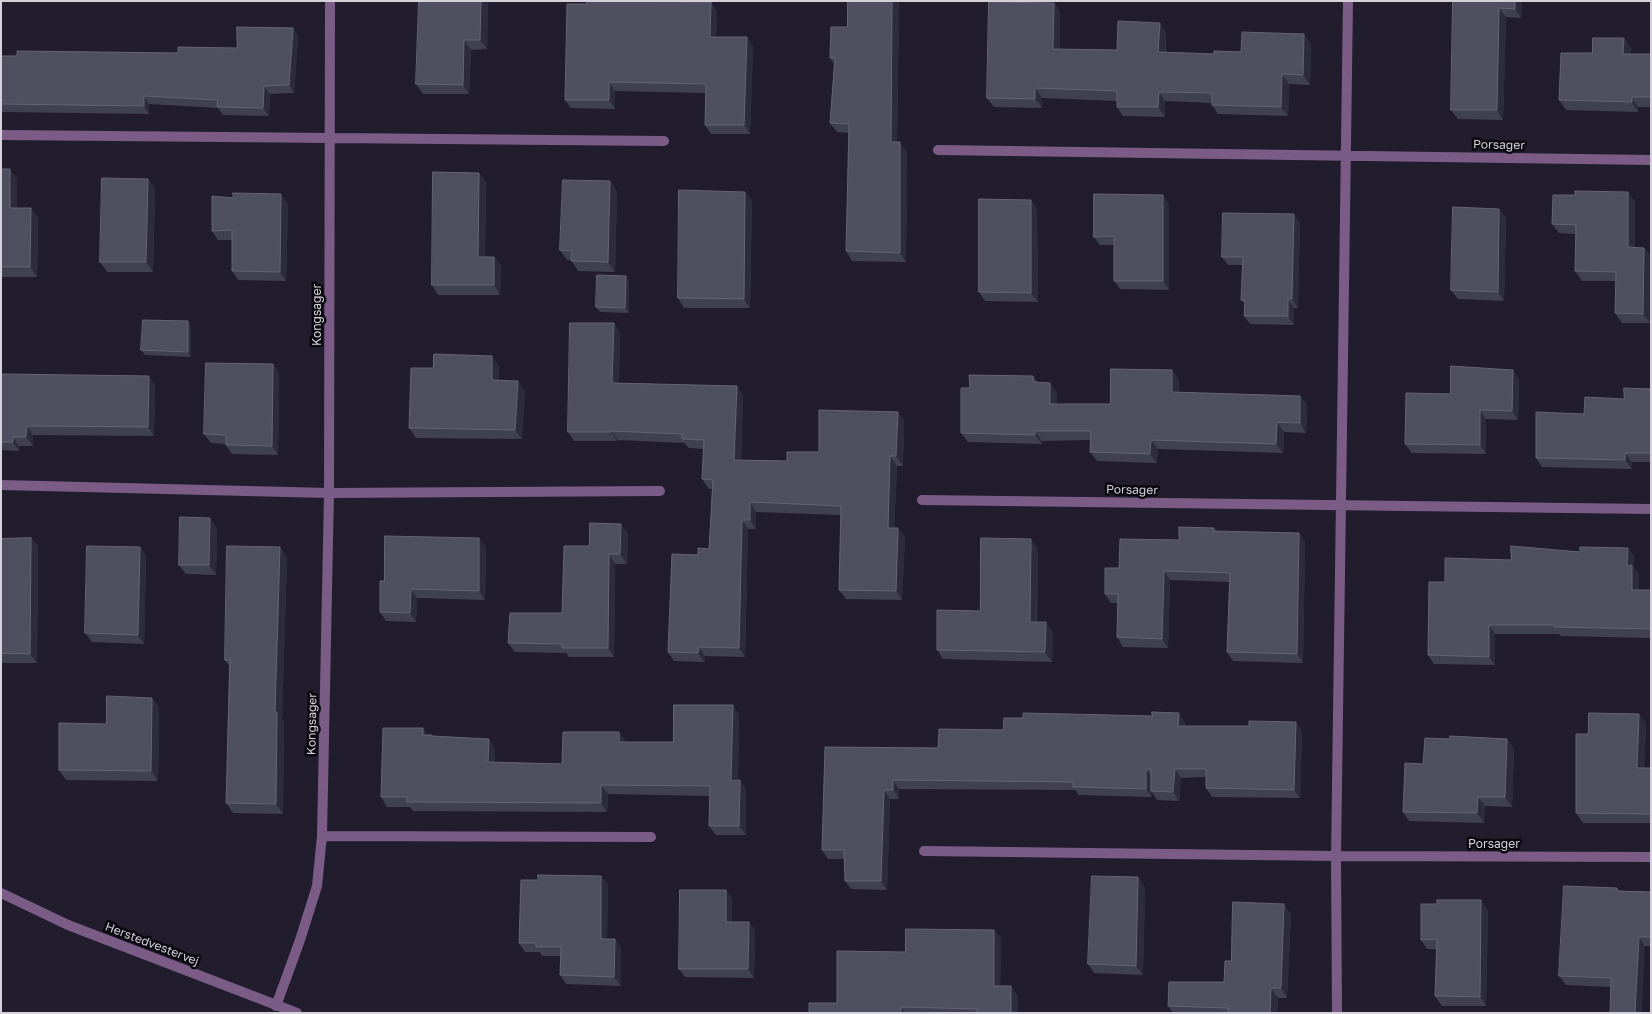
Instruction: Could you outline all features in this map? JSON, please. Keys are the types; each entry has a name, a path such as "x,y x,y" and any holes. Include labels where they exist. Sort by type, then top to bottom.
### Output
{"street":[{"name":"Kongsager","path":"276,1006 317,886 322,836 330,492 330,1"},
{"path":"1337,1013 1336,856 1348,1"},
{"path":"1,135 664,141"},
{"name":"Porsager","path":"938,150 1651,160"},
{"path":"1,486 330,492 660,491"},
{"name":"Porsager","path":"922,500 1651,509"},
{"path":"322,836 651,837"},
{"name":"Porsager","path":"924,850 1336,856 1651,857"},
{"name":"Herstedvestervej","path":"1,893 68,925 297,1013"}],"building":[{"path":"419,1 481,1 480,40 464,40 463,85 416,84"},
{"path":"587,1 711,2 710,37 747,37 744,125 705,125 706,84 609,82 609,100 565,100 567,4 587,4"},
{"path":"848,1 892,1 891,142 900,142 900,253 846,251 849,124 830,123 835,58 830,58 831,27 847,27"},
{"path":"1453,1 1515,1 1515,9 1499,8 1497,110 1451,110"},
{"path":"989,2 1054,3 1053,49 1117,50 1118,21 1160,23 1158,52 1214,54 1214,51 1241,52 1242,32 1304,34 1303,75 1282,74 1281,107 1212,105 1212,93 1159,92 1158,107 1117,107 1117,91 1035,88 1035,99 987,98"},
{"path":"237,27 293,28 289,85 264,86 263,108 217,107 218,100 144,96 144,106 1,104 1,56 17,56 17,51 178,53 178,47 237,48"},
{"path":"1593,38 1624,38 1623,54 1651,54 1651,97 1632,97 1632,102 1559,100 1561,53 1592,53"},
{"path":"1,169 10,169 10,208 31,208 30,267 1,267"},
{"path":"433,172 479,173 478,257 494,257 494,285 432,285"},
{"path":"102,178 148,179 146,262 100,262"},
{"path":"563,180 610,181 608,262 571,261 572,251 560,250"},
{"path":"679,190 745,192 744,299 678,298"},
{"path":"1575,191 1628,192 1628,247 1644,248 1643,314 1615,313 1616,272 1575,271 1576,225 1552,224 1553,195 1575,195"},
{"path":"233,193 281,194 280,272 232,271 232,230 212,231 212,196 233,198"},
{"path":"1094,194 1163,195 1163,281 1114,281 1114,236 1094,237"},
{"path":"979,199 1031,200 1031,293 979,292"},
{"path":"1453,207 1499,209 1498,292 1451,290"},
{"path":"1223,213 1294,214 1292,299 1288,299 1288,316 1244,316 1245,300 1241,300 1243,257 1222,257"},
{"path":"597,275 626,276 625,308 596,307"},
{"path":"143,320 188,321 188,352 141,350"},
{"path":"570,323 614,323 612,383 737,386 734,460 787,461 787,452 819,452 819,410 898,412 896,456 890,456 888,528 898,528 896,591 839,590 841,506 750,502 750,520 742,520 739,648 699,647 698,653 668,652 672,554 698,555 698,548 709,549 713,480 702,479 704,440 682,439 682,434 611,431 568,432"},
{"path":"434,354 492,356 492,380 518,381 515,430 409,428 411,368 433,368"},
{"path":"206,363 273,364 272,446 226,445 226,435 204,434"},
{"path":"1451,366 1513,370 1512,411 1480,410 1480,445 1405,444 1406,393 1450,394"},
{"path":"1111,369 1172,370 1172,392 1300,396 1300,423 1277,422 1276,444 1151,440 1150,454 1090,452 1091,431 1035,431 1035,435 961,433 961,388 970,388 969,375 1033,376 1033,382 1050,383 1050,404 1110,404"},
{"path":"1,374 149,376 148,427 27,426 26,437 13,437 13,442 1,442"},
{"path":"1624,388 1651,389 1651,453 1625,453 1625,460 1536,458 1536,412 1584,414 1585,397 1624,399"},
{"path":"180,517 210,518 209,565 179,565"},
{"path":"590,523 621,524 620,554 609,554 608,648 562,648 562,644 508,643 510,613 562,613 564,546 589,546"},
{"path":"1179,527 1214,528 1213,531 1299,533 1297,654 1227,652 1230,573 1164,571 1162,639 1117,637 1118,594 1105,594 1105,568 1119,568 1120,539 1179,540"},
{"path":"385,536 479,538 479,591 411,589 410,613 380,612 380,581 384,581"},
{"path":"31,538 30,654 1,653 1,539"},
{"path":"981,538 1031,539 1030,622 1046,622 1045,652 937,650 937,610 980,611"},
{"path":"87,546 140,547 138,635 85,633"},
{"path":"227,546 280,547 275,712 277,712 276,804 226,803 230,660 225,660"},
{"path":"1511,546 1580,552 1580,547 1628,548 1627,566 1632,565 1632,590 1651,590 1651,629 1555,627 1554,625 1489,625 1489,657 1428,655 1429,582 1445,582 1445,558 1511,560"},
{"path":"107,696 152,698 151,771 59,770 59,723 106,724"},
{"path":"674,705 733,705 731,781 740,780 739,826 709,826 710,786 601,785 601,803 407,802 407,797 381,797 383,728 423,728 423,735 489,739 488,762 562,764 563,732 619,732 619,742 673,742"},
{"path":"1152,712 1179,713 1178,726 1249,726 1249,721 1296,722 1294,790 1206,788 1206,769 1175,769 1173,792 1151,791 1151,769 1146,769 1146,789 1073,787 1073,782 893,780 893,790 884,790 881,881 845,881 844,850 822,850 825,747 938,748 939,729 1003,730 1004,718 1023,718 1023,713 1152,716"},
{"path":"1589,713 1639,714 1637,768 1651,768 1651,814 1576,813 1576,734 1588,734"},
{"path":"1450,736 1507,739 1505,797 1478,797 1477,813 1403,812 1405,763 1423,764 1425,738 1450,739"},
{"path":"538,875 601,876 601,939 615,939 614,977 560,975 561,947 536,947 536,943 519,943 521,880 538,880"},
{"path":"1092,876 1138,877 1136,966 1088,964"},
{"path":"1564,886 1617,888 1617,891 1651,892 1651,937 1639,937 1635,1013 1610,1013 1611,978 1559,976"},
{"path":"680,890 726,890 726,922 749,922 748,969 679,969"},
{"path":"1437,900 1481,900 1480,997 1435,996 1437,939 1421,940 1421,904 1437,904"},
{"path":"1233,902 1284,904 1281,988 1271,988 1270,1013 1228,1013 1228,1008 1168,1006 1169,982 1224,982 1225,961 1231,961"},
{"path":"906,929 994,930 994,986 1011,986 1011,1013 977,1013 977,1009 901,1007 901,1013 809,1013 809,1003 837,1003 837,951 905,952"}]}
